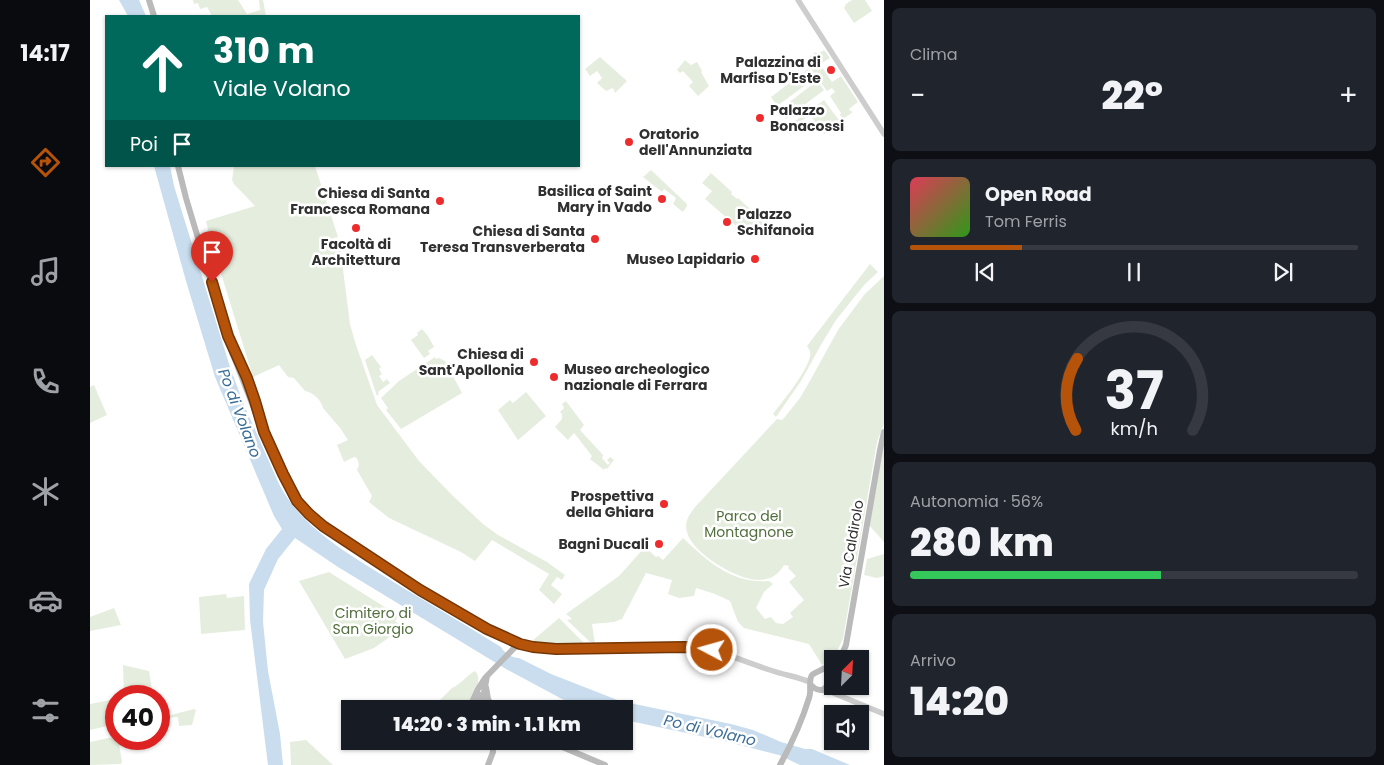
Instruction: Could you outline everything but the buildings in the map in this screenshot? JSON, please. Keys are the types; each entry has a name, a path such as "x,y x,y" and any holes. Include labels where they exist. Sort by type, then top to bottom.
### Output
{"main road":[{"path":"149,0 154,15"},
{"path":"178,167 232,352 264,432 291,492 303,508 342,540 420,590 517,646 488,674 479,700"},
{"name":"Via Caldirolo","path":"844,650 846,645 884,432"},
{"path":"780,765 795,736 809,700 812,676 824,669"},
{"path":"817,673 824,674"},
{"path":"811,683 819,690"},
{"path":"484,684 484,700"},
{"path":"475,700 484,684"},
{"path":"484,684 489,700"},
{"path":"809,700 824,688"},
{"path":"491,750 492,756"},
{"path":"488,765 494,750"},
{"path":"569,750 605,765"}],"street":[{"path":"798,0 884,134"},
{"path":"517,646 556,649 703,648 724,653 811,683"},
{"path":"794,676 817,673"},
{"path":"819,690 830,692 884,714"}],"green space":[{"path":"193,0 238,0 247,14 260,10 259,0 263,0 266,15 211,15 207,7 200,9 198,3 194,4"},
{"path":"852,0 865,0 872,11 854,23 844,8"},
{"path":"824,50 830,58 820,64 832,82 841,76 858,102 849,110 853,112 843,119 830,96 835,92 832,88 827,91 806,62 816,52 818,54"},
{"path":"600,57 627,81 615,93 613,88 606,91 597,83 602,78 597,71 590,76 585,69"},
{"path":"685,60 691,65 697,62 709,86 698,96 689,86 693,82 683,71 680,73 677,70"},
{"path":"808,69 815,78 777,106 771,97"},
{"path":"817,81 824,90 786,119 779,110"},
{"path":"824,100 841,123 824,134 810,115 789,130 787,127"},
{"path":"234,167 315,167 338,237 331,239 334,247 340,246 350,324 377,405 419,461 483,524 498,535 547,562 565,575 562,580 557,577 551,585 562,594 554,604 539,590 549,574 492,540 475,561 461,552 389,518 369,502 372,496 357,470 359,465 357,458 354,457 344,462 337,445 348,440 316,397 305,391 294,378 288,377 279,365 253,377 206,221 255,206 232,180"},
{"path":"651,170 687,204 683,212 673,204 676,198 664,189 662,192 643,177"},
{"path":"711,173 732,192 731,194 769,226 749,237 705,199 712,191 702,183"},
{"path":"870,264 878,272 865,284 836,320 801,381 776,417 773,414 807,366 810,352 807,346"},
{"name":"Parco del Montagnone","path":"884,276 884,424 876,448 843,639 838,650 824,650 824,663 822,665 809,644 744,628 738,622 730,601 696,588 694,596 679,598 668,594 672,580 646,573 622,619 614,622 592,624 595,644 590,642 567,620 572,619 566,614 619,576 645,547 656,557 658,556 663,560 683,538 722,570 744,579 769,581 773,584 764,592 756,608 765,619 771,617 776,623 783,624 793,617 790,613 804,600 789,582 796,576 788,568 789,566 784,565 777,574 759,580 739,576 712,561 697,548 689,536 686,528 687,522 695,507 777,419 782,420 784,418 800,398 838,330 864,295"},
{"path":"422,329 434,347 428,351 430,354 424,358 411,340"},
{"path":"372,355 381,367 379,369 382,374 379,376 383,382 387,379 390,383 378,392 377,396 365,360"},
{"path":"435,357 445,361 462,393 401,429 386,410 388,408 381,398 399,381"},
{"path":"94,385 107,415 90,423 90,387"},
{"path":"526,392 546,416 518,440 498,410 510,400 513,403"},
{"path":"566,401 584,425 580,430 603,455 602,458 608,465 610,463 607,460 610,457 614,460 607,469 605,468 604,470 590,459 592,456 574,433 568,440 555,427 562,419 560,412 564,408 562,404"},
{"path":"884,444 884,542 869,525"},
{"path":"884,554 884,576 877,578 864,575 867,559"},
{"name":"Cimitero di San Giorgio","path":"329,572 399,616 395,621 403,627 396,633 390,629 387,633 391,636 374,648 345,659 299,581"},
{"path":"226,594 227,598 244,596 245,630 201,634 199,597"},
{"path":"114,608 121,625 90,631 90,617"},
{"path":"559,618 584,643 582,646 537,644 532,641"},
{"path":"123,665 149,671 151,685 124,685"},
{"path":"475,671 478,679 472,700 440,700 452,688"},
{"path":"105,701 105,727 90,730 90,704"},
{"path":"196,710 192,725 179,726 178,717 170,718 170,715"},
{"path":"105,739 105,750 120,750 121,764 90,765 90,742"},
{"path":"306,740 333,765 291,765 290,742"}],"water":[{"path":"119,0 139,0 146,15 127,15"},
{"name":"Po di Volano","path":"154,167 170,167 174,186 230,367 244,405 279,484 302,516 349,554 501,647 508,655 617,700 562,699 506,669 338,567 295,538 278,559 264,590 263,622 268,671 280,734 283,765 268,765 250,620 249,584 266,549 282,529 274,516 215,377"},
{"name":"Po di Volano","path":"633,704 753,730 781,742 805,749 812,749 850,765 800,765 779,755 633,722"}],"place":[{"name":"Palazzina di Marfisa D'Este","path":"831,70"},
{"name":"Palazzo Bonacossi","path":"760,118"},
{"name":"Oratorio dell'Annunziata","path":"629,142"},
{"name":"Basilica of Saint Mary in Vado","path":"662,199"},
{"name":"Chiesa di Santa Francesca Romana","path":"440,201"},
{"name":"Palazzo Schifanoia","path":"727,222"},
{"name":"Facoltà di Architettura","path":"356,228"},
{"name":"Chiesa di Santa Teresa Transverberata","path":"595,239"},
{"name":"Museo Lapidario","path":"755,259"},
{"name":"Chiesa di Sant'Apollonia","path":"534,362"},
{"name":"Museo archeologico nazionale di Ferrara","path":"554,377"},
{"name":"Prospettiva della Ghiara","path":"664,504"},
{"name":"Bagni Ducali","path":"659,544"}],"route":[{"path":"212,282 228,336 247,378 264,432 291,492 309,514 342,540 450,608 487,629 525,645 556,649 684,647 712,650"}]}
